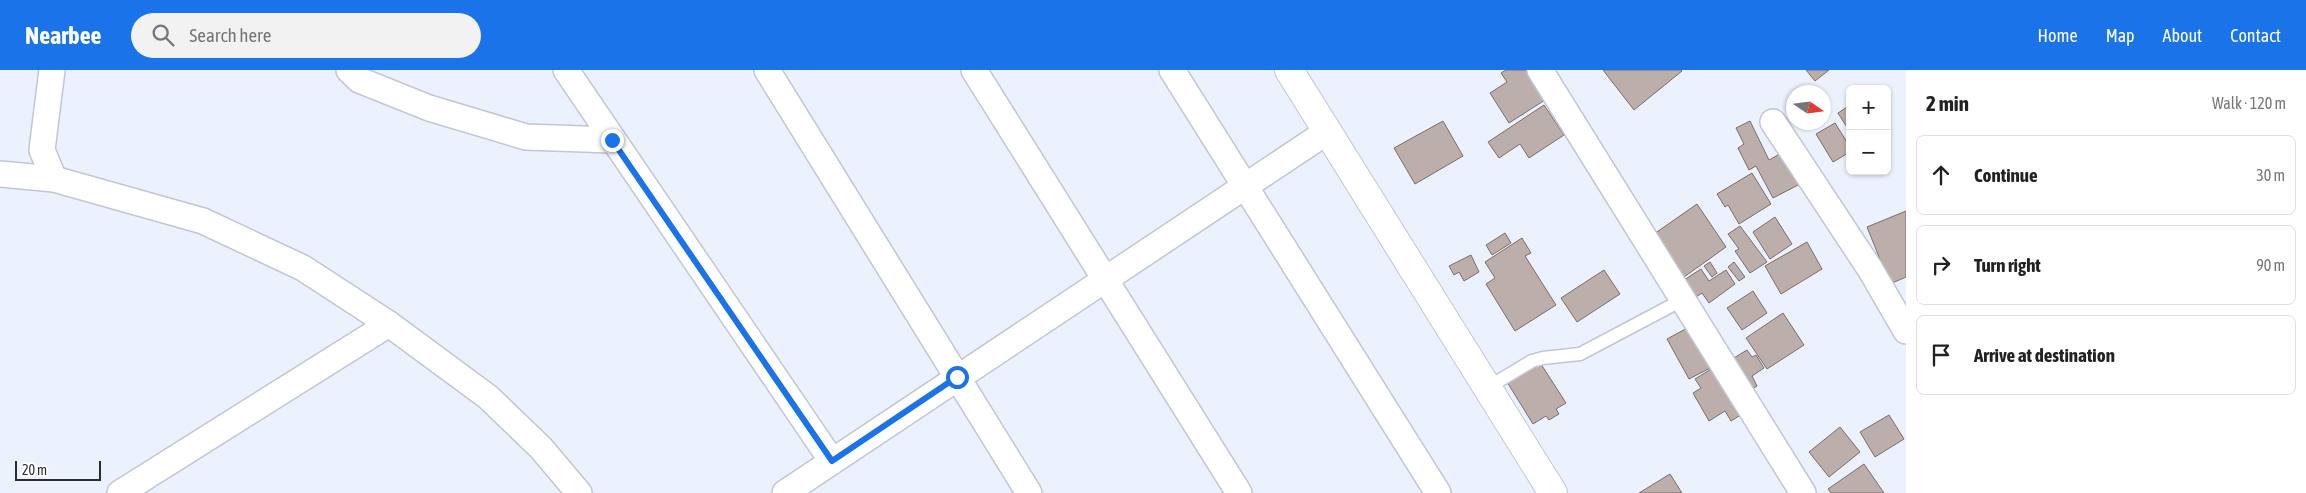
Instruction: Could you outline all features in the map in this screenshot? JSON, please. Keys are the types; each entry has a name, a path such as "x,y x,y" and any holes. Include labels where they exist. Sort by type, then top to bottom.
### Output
{"street":[{"path":"52,70 42,150 54,179"},
{"path":"349,70 360,80 429,108 526,137 612,140"},
{"path":"566,70 832,461"},
{"path":"768,70 1029,493"},
{"path":"974,70 1239,493"},
{"path":"1172,70 1438,493"},
{"path":"1290,70 1553,493"},
{"path":"1540,70 1803,493"},
{"path":"1773,122 1870,269 1906,331"},
{"path":"784,493 1328,132"},
{"path":"0,174 54,179 203,221 303,268 390,324 488,397 541,448 579,493"},
{"path":"120,493 390,324"}],"lane":[{"path":"1488,388 1532,361 1580,354 1684,299"}],"building":[{"path":"1506,70 1526,70 1545,100 1509,123 1490,93 1507,82 1501,73"},
{"path":"1603,70 1681,70 1682,71 1634,110"},
{"path":"1806,70 1829,70 1815,81"},
{"path":"1544,105 1564,135 1529,158 1520,144 1499,158 1488,142"},
{"path":"1846,108 1846,126 1838,113"},
{"path":"1443,121 1463,156 1415,184 1394,148"},
{"path":"1750,121 1769,160 1785,151 1802,183 1773,198 1756,166 1749,170 1738,148 1744,144 1736,128"},
{"path":"1835,123 1846,141 1846,154 1833,162 1816,134 1823,130 1831,130 1831,125"},
{"path":"1752,173 1771,204 1739,224 1728,205 1725,207 1717,194"},
{"path":"1697,204 1726,247 1684,277 1654,234"},
{"path":"1906,211 1906,277 1890,284 1867,227"},
{"path":"1775,217 1792,244 1770,259 1753,232"},
{"path":"1740,226 1767,262 1750,273 1735,251 1739,249 1728,234"},
{"path":"1505,233 1511,243 1492,255 1486,245"},
{"path":"1522,238 1531,253 1525,256 1556,305 1515,331 1486,284 1495,278 1485,262"},
{"path":"1807,242 1822,269 1781,294 1765,266"},
{"path":"1471,255 1479,272 1464,281 1459,272 1454,275 1449,266"},
{"path":"1710,262 1717,273 1712,277 1704,266"},
{"path":"1734,262 1745,277 1739,281 1728,267"},
{"path":"1701,269 1709,281 1726,270 1735,284 1709,303 1702,293 1696,297 1684,280"},
{"path":"1604,270 1620,294 1577,322 1561,298"},
{"path":"1753,291 1767,313 1742,330 1727,308"},
{"path":"1783,313 1804,345 1767,369 1746,338"},
{"path":"1693,325 1714,366 1689,379 1667,339"},
{"path":"1747,350 1752,357 1756,355 1764,368 1752,376 1757,386 1747,392 1729,361"},
{"path":"1539,361 1566,403 1556,409 1559,414 1549,420 1546,416 1533,424 1507,382"},
{"path":"1716,366 1747,411 1731,421 1725,411 1709,421 1693,393 1701,388 1695,379"},
{"path":"1889,415 1904,439 1875,457 1860,432"},
{"path":"1840,427 1860,452 1829,477 1809,452"},
{"path":"1864,464 1884,493 1831,493 1828,489"},
{"path":"1670,474 1682,493 1639,493"}],"route":[{"path":"612,140 832,461 957,377"}]}
